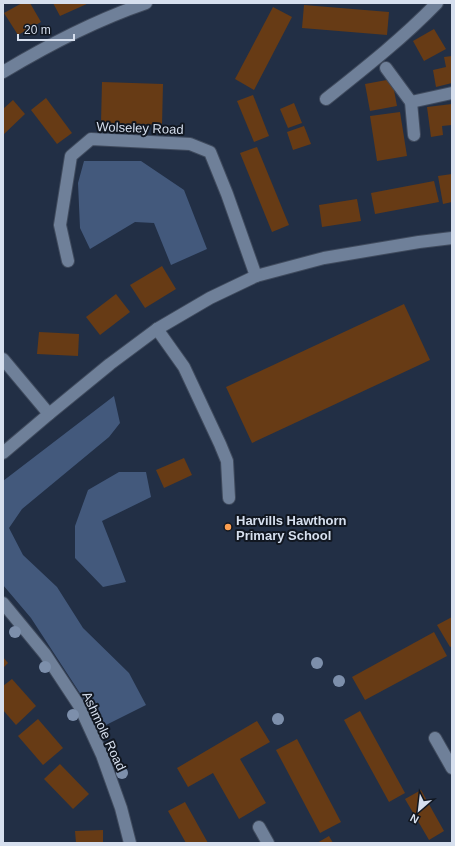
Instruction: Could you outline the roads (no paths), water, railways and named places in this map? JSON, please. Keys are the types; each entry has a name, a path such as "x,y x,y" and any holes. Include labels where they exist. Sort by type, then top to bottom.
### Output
{"street":[{"path":"3,72 26,58 120,12 146,3"},
{"path":"326,99 374,61 415,25 437,3"},
{"path":"386,68 411,102 414,135"},
{"path":"411,102 452,93"},
{"name":"Wolseley Road","path":"68,261 60,225 71,156 91,140 190,144 210,152 227,194 256,276"},
{"path":"3,453 110,364 157,329 210,298 256,276 324,258 452,238"},
{"path":"157,329 184,367 220,444 227,461 229,498"},
{"path":"3,359 49,414"},
{"name":"Ashmole Road","path":"3,603 45,654 80,707 102,755 122,808 130,843"},
{"path":"435,738 452,768"},
{"path":"259,827 268,843"}],"place":[{"name":"Harvills Hawthorn Primary School","path":"228,527"}]}
